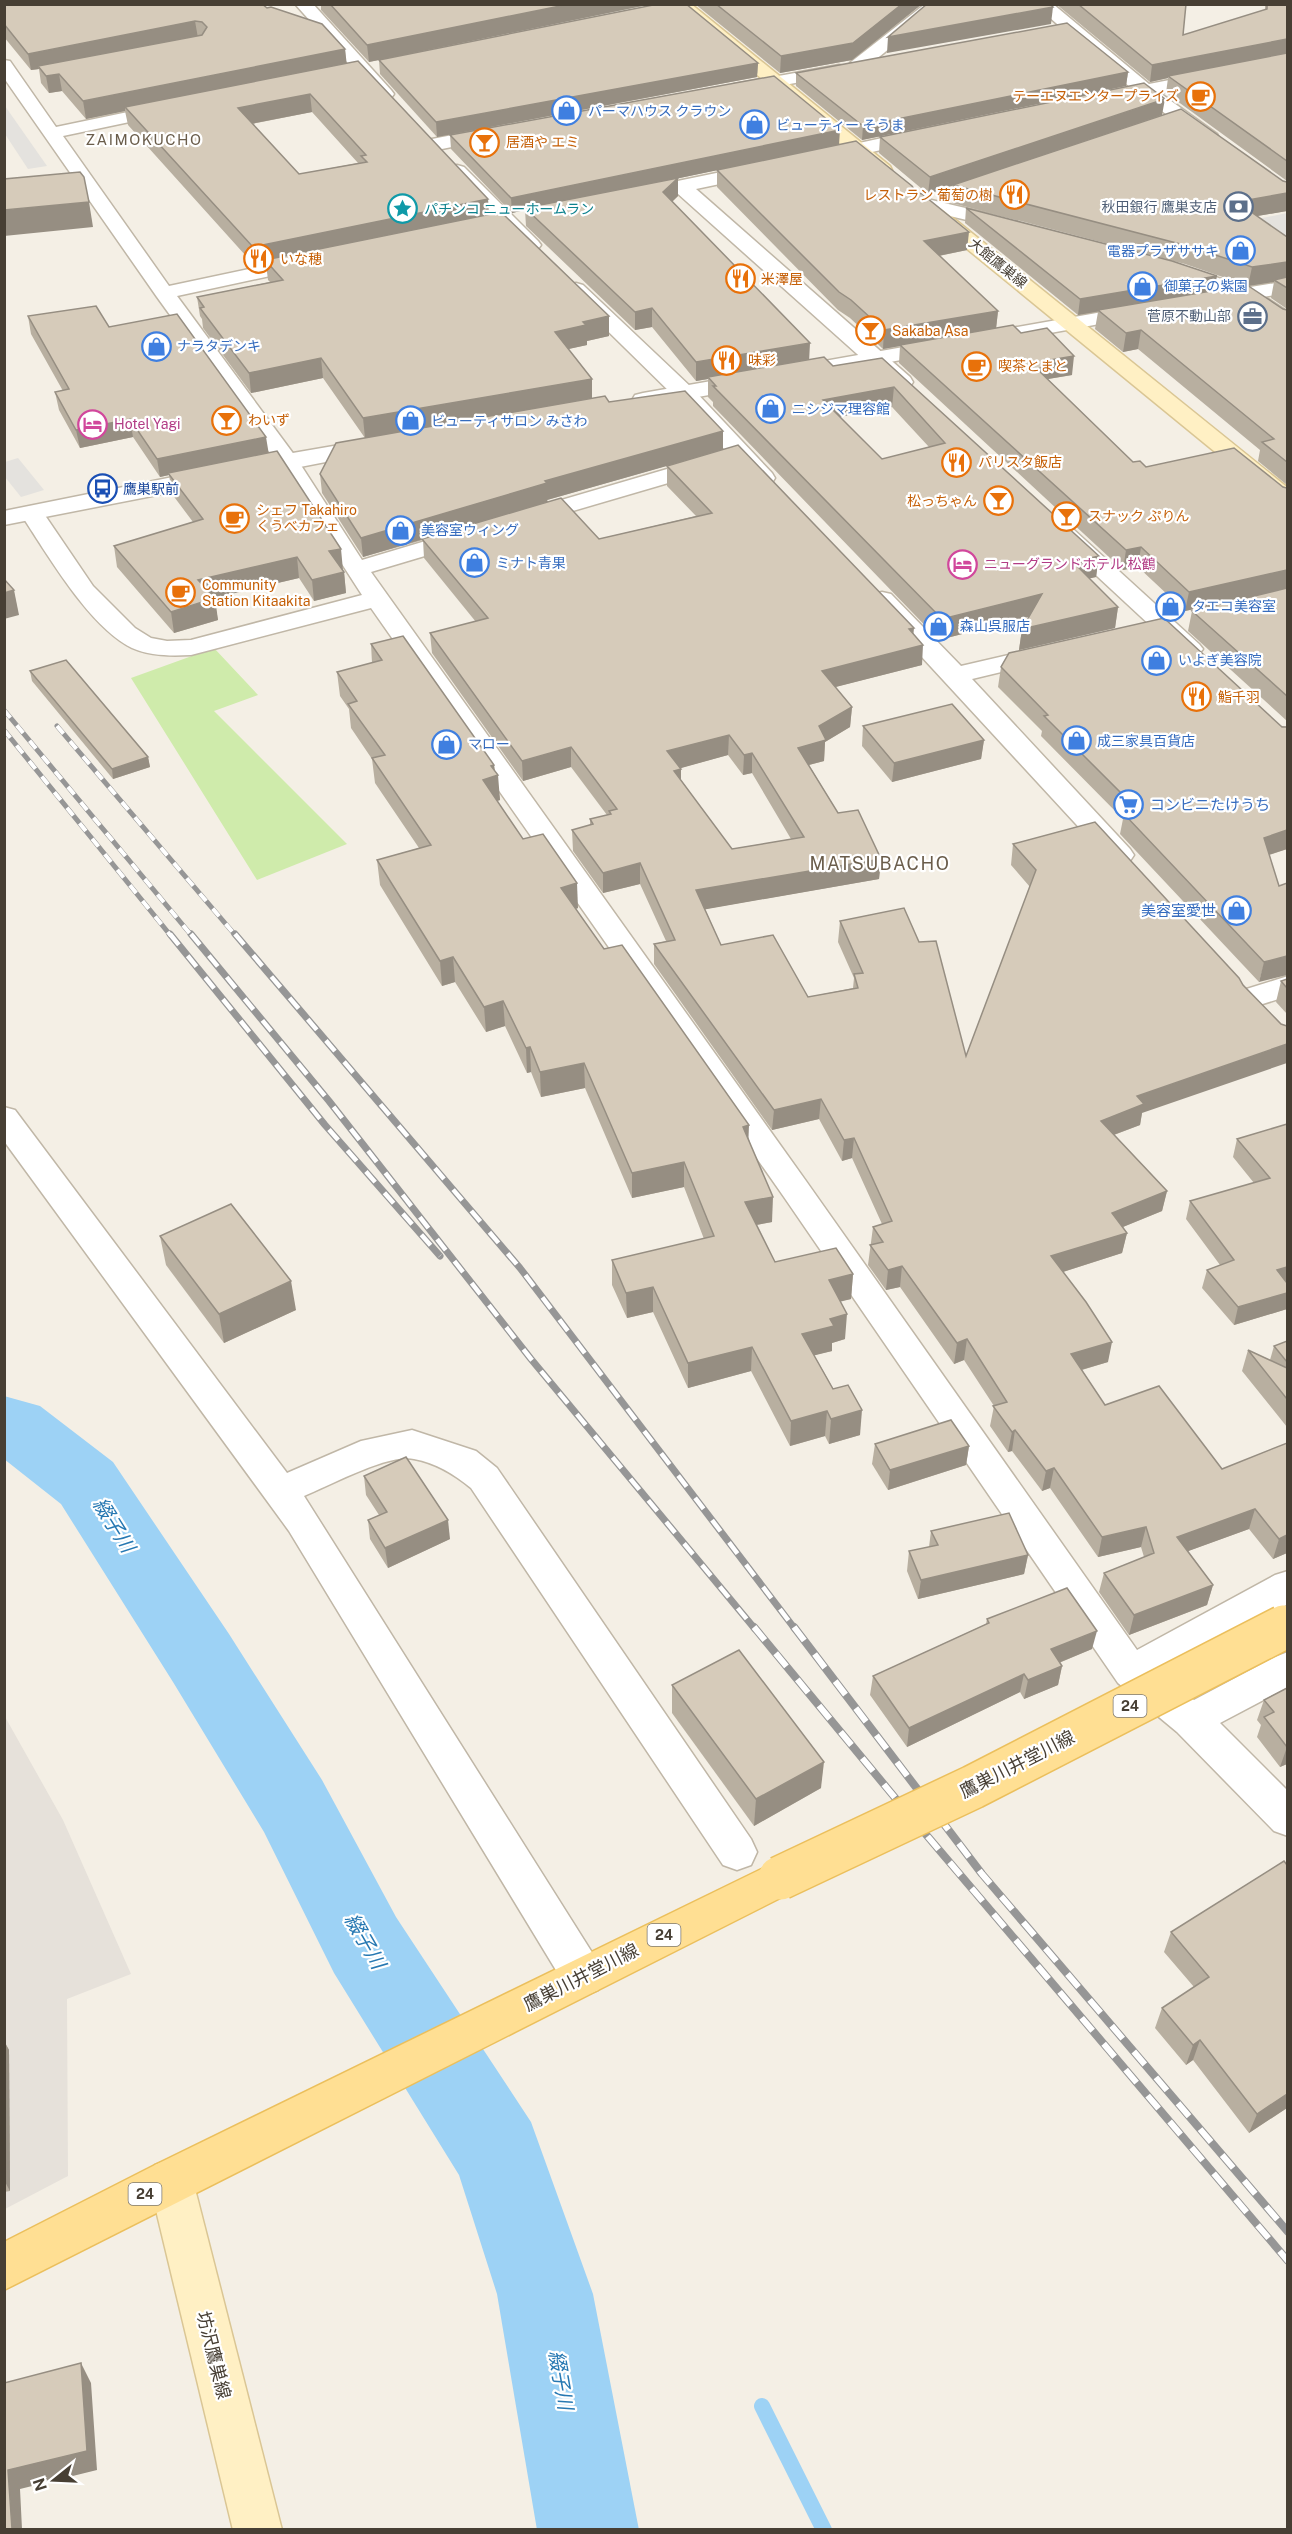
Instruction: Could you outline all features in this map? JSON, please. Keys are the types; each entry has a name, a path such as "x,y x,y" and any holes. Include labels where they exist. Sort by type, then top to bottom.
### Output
{"main road":[{"name":"大館鷹巣線","path":"682,5 1287,500"},
{"name":"鷹巣川井堂川線","path":"4,2267 171,2181 288,2125 780,1878 973,1787 1287,1625"},
{"name":"坊沢鷹巣線","path":"171,2181 258,2529"}],"street":[{"path":"857,66 936,4"},
{"path":"1042,4 1145,90 1221,146"},
{"path":"660,11 682,5"},
{"path":"301,14 329,34 362,69 416,128 496,224 553,266 684,393 783,496"},
{"path":"1045,32 1068,28"},
{"path":"727,90 892,60"},
{"path":"1088,101 1287,62"},
{"path":"19,74 52,133 164,293 288,461 356,568 795,1189 1131,1672 1191,1720 1287,1818"},
{"path":"52,133 192,104"},
{"path":"1160,124 1182,117"},
{"path":"416,128 514,130"},
{"path":"803,160 938,132"},
{"path":"611,200 781,165"},
{"path":"681,186 918,397"},
{"path":"923,204 957,192"},
{"path":"923,204 1026,229"},
{"path":"496,224 530,217"},
{"path":"164,293 332,258"},
{"path":"1156,264 1246,294 1287,322"},
{"path":"1188,303 1287,287"},
{"path":"626,403 1165,307"},
{"path":"4,518 288,461 393,443"},
{"path":"356,568 742,454"},
{"path":"32,513 84,591 126,633 142,643 167,649 191,647 377,598"},
{"path":"1046,516 1209,667"},
{"path":"865,582 955,675 1138,876"},
{"path":"955,675 1072,648"},
{"path":"1250,997 1287,985"},
{"path":"4,1118 281,1491 566,1985"},
{"path":"281,1491 373,1451 412,1444 463,1461 484,1478 737,1852"},
{"path":"1131,1672 1287,1586"},
{"path":"1191,1720 1287,1668"}],"shaded area":[{"path":"4,106 47,166 28,169 5,134"},
{"path":"1287,213 1287,253 1243,222"},
{"path":"18,458 44,490 21,497 5,477 5,462"},
{"path":"4,1715 63,1820 131,1974 67,1999 68,2176 5,2209"}],"green space":[{"path":"214,648 258,695 214,711 347,844 257,880 131,678"}],"building":[{"path":"4,4 262,4 267,8 271,7 322,24 345,49 83,101 59,74 46,76 38,66 202,35 207,27 202,22 195,21 28,54 4,24"},
{"path":"330,4 570,4 367,45"},
{"path":"658,4 686,4 758,63 436,122 379,60"},
{"path":"716,4 902,4 853,43 781,56"},
{"path":"927,4 1050,4 1053,7 888,37"},
{"path":"1078,4 1186,4 1183,35 1267,9 1267,4 1287,4 1287,39 1152,65"},
{"path":"1067,23 1128,72 863,126 796,73"},
{"path":"1287,53 1287,161 1168,76"},
{"path":"358,61 488,199 253,247 125,107","holes":["310,94 366,155 361,156 367,162 299,174 238,108"]},
{"path":"774,76 840,130 511,198 450,135"},
{"path":"1144,83 1165,99 930,177 880,137"},
{"path":"1181,109 1287,182 1287,193 1237,202 1287,237 1287,262 1252,267 1188,246 953,185"},
{"path":"856,141 912,186 916,192 922,194 969,232 924,241 998,311 884,330 839,292 717,170"},
{"path":"80,172 84,177 89,202 4,210 4,179"},
{"path":"678,178 663,192 810,343 696,362 652,308 635,312 525,208"},
{"path":"966,208 1172,261 1217,276 1080,299"},
{"path":"501,212 609,316 583,322 586,325 555,332 592,379 363,418 321,358 249,373 200,308 204,307 197,297 283,280 265,260"},
{"path":"1287,277 1287,288 1274,280"},
{"path":"1247,285 1287,310 1287,462 1262,442 1274,439 1141,330 1126,333 1098,310"},
{"path":"96,306 109,327 177,314 266,437 157,459 130,419 76,430 55,392 69,389 28,316"},
{"path":"1013,325 1021,333 1047,328 1074,356 1044,361 1050,366 1037,369 1133,462 1140,461 1146,467 1234,448 1287,488 1287,570 1189,592 1141,547 1126,550 900,345"},
{"path":"824,357 833,366 882,358 1099,556 1073,562 1118,607 1022,629 1042,594 942,619 713,386 716,386 708,377","holes":["894,387 945,443 882,459 823,400"]},
{"path":"685,391 723,431 545,481 547,483 361,538 320,474 336,443 605,396 609,402"},
{"path":"738,445 914,628 909,629 923,645 822,671 852,707 819,726 826,740 798,748 838,813 858,810 881,859 696,890 721,945 773,935 808,997 858,988 854,974 863,973 840,921 904,908 919,942 936,941 966,1056 1036,870 1013,844 1095,822 1243,985 1281,1024 1287,1026 1287,1044 1137,1096 1144,1104 1101,1121 1167,1191 1112,1213 1127,1233 1051,1256 1086,1302 1112,1342 1071,1354 1105,1405 1159,1386 1222,1469 1287,1443 1287,1535 1279,1539 1255,1509 1177,1537 1213,1585 1134,1615 1104,1573 1154,1553 1146,1527 1102,1537 1054,1468 1046,1471 1015,1430 1012,1432 993,1406 1007,1402 967,1339 957,1343 902,1266 888,1270 870,1245 883,1242 873,1227 892,1221 854,1138 844,1140 821,1099 774,1110 654,944 675,940 640,863 603,873 572,830 593,824 590,819 611,814 609,811 617,809 571,747 522,761 430,633 488,618 422,539 561,498 599,539 712,513 667,466","holes":["729,735 744,755 752,753 804,837 732,849 674,771 681,769 667,751"]},
{"path":"277,451 341,549 329,551 344,572 312,580 297,557 198,580 215,598 171,612 114,546 203,519 168,473"},
{"path":"4,579 14,590 4,593"},
{"path":"1287,588 1287,696 1192,611"},
{"path":"1164,618 1282,727 1287,727 1287,830 1264,838 1279,886 1287,883 1287,956 1264,962 1124,814 1138,810 1044,716 1048,715 1001,667 1009,653"},
{"path":"403,636 494,765 491,766 498,775 483,780 523,839 543,834 577,883 561,888 604,949 622,945 749,1125 743,1127 773,1197 745,1202 775,1262 836,1248 853,1274 829,1280 847,1314 830,1319 834,1326 802,1334 833,1389 848,1385 862,1410 831,1419 827,1411 791,1421 752,1347 688,1363 653,1287 626,1293 612,1260 714,1236 684,1162 632,1173 584,1063 540,1072 530,1047 526,1048 503,1001 484,1007 453,957 440,961 377,860 431,845 372,758 385,755 348,704 357,701 337,672 382,660 371,644"},
{"path":"66,660 148,757 112,769 30,671"},
{"path":"952,704 984,740 894,763 863,726"},
{"path":"1287,979 1287,988 1281,981"},
{"path":"1287,1124 1287,1267 1277,1270 1287,1283 1287,1293 1238,1307 1207,1270 1234,1260 1190,1201 1270,1178 1237,1139"},
{"path":"231,1204 291,1281 219,1314 160,1236"},
{"path":"1287,1341 1287,1362 1274,1346"},
{"path":"1248,1350 1287,1368 1287,1399"},
{"path":"951,1420 969,1446 890,1470 875,1444"},
{"path":"406,1457 448,1520 385,1548 368,1520 387,1512 364,1476"},
{"path":"1009,1513 1028,1555 921,1580 909,1551 938,1545 931,1531"},
{"path":"1067,1588 1097,1631 1051,1649 1062,1666 1028,1680 1024,1674 909,1728 873,1676 989,1623 987,1619"},
{"path":"739,1650 824,1762 756,1799 672,1685"},
{"path":"1287,1688 1287,1747 1264,1717 1274,1712 1264,1700"},
{"path":"1284,1861 1287,1865 1287,2094 1257,2114 1200,2040 1193,2045 1162,2008 1209,1977 1171,1932"},
{"path":"81,2363 87,2451 8,2470 12,2529 4,2529 4,2383"}],"waterway":[{"name":"綴子川","path":"4,1424 14,1426 87,1483 201,1658 293,1806 365,1945 498,2154 545,2294 588,2530"},
{"path":"762,2406 824,2530"}],"railway":[{"path":"4,710 192,936"},
{"path":"57,726 236,936"},
{"path":"4,730 171,936"},
{"path":"170,934 325,1125 440,1256"},
{"path":"191,934 329,1101 531,1359 755,1629"},
{"path":"235,934 520,1268 795,1629"},
{"path":"754,1627 901,1805 1288,2261"},
{"path":"794,1627 982,1874 1288,2232"}],"place":[{"name":"テーエヌエンタープライズ","path":"1200,96"},
{"name":"パーマハウス クラウン","path":"567,111"},
{"name":"ビューティー そうま","path":"755,125"},
{"name":"居酒や エミ","path":"485,142"},
{"name":"レストラン 葡萄の樹","path":"1014,195"},
{"name":"秋田銀行 鷹巣支店","path":"1238,207"},
{"name":"パチンコ ニューホームラン","path":"403,209"},
{"name":"電器プラザササキ","path":"1240,251"},
{"name":"いな穂","path":"259,259"},
{"name":"米澤屋","path":"740,279"},
{"name":"御菓子の紫園","path":"1143,286"},
{"name":"菅原不動山部","path":"1252,316"},
{"name":"Sakaba Asa","path":"871,331"},
{"name":"ナラタデンキ","path":"156,346"},
{"name":"味彩","path":"727,360"},
{"name":"喫茶とまと","path":"977,366"},
{"name":"ニシジマ理容館","path":"771,409"},
{"name":"わいず","path":"227,420"},
{"name":"ビューティサロン みさわ","path":"410,421"},
{"name":"Hotel Yagi","path":"93,424"},
{"name":"パリスタ飯店","path":"957,462"},
{"name":"鷹巣駅前","path":"102,489"},
{"name":"松っちゃん","path":"998,501"},
{"name":"スナック ぷりん","path":"1067,516"},
{"name":"シェフ Takahiro くうべカフェ","path":"235,518"},
{"name":"美容室ウィング","path":"400,530"},
{"name":"ミナト青果","path":"475,563"},
{"name":"ニューグランドホテル 松鶴","path":"963,564"},
{"name":"Community Station Kitaakita","path":"181,593"},
{"name":"タエコ美容室","path":"1171,606"},
{"name":"森山呉服店","path":"939,626"},
{"name":"いよぎ美容院","path":"1157,660"},
{"name":"鮨千羽","path":"1197,697"},
{"name":"成三家具百貨店","path":"1076,741"},
{"name":"マロー","path":"447,744"},
{"name":"コンビニたけうち","path":"1129,804"},
{"name":"美容室愛世","path":"1237,910"}],"district":[{"name":"ZAIMOKUCHO","path":"144,139"},
{"name":"MATSUBACHO","path":"880,863"}]}
